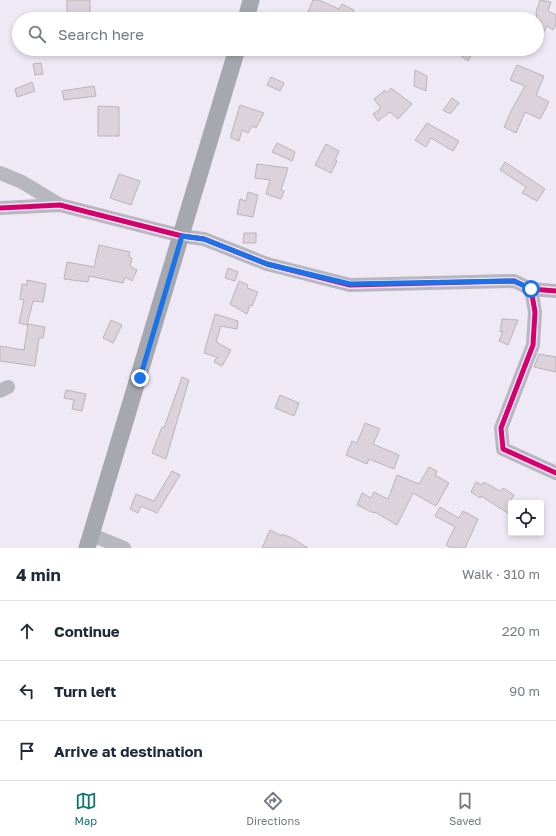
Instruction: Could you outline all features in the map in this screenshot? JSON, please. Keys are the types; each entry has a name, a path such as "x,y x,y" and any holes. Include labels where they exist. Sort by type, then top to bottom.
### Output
{"main road":[{"path":"248,12 251,0"},
{"path":"90,542 235,56"}],"street":[{"path":"0,173 22,182 60,205 182,236 204,239 267,264 350,284 514,281 531,289 556,291"},
{"path":"0,208 60,205"},
{"path":"531,289 535,312 533,345 501,428 503,449 556,473"},
{"path":"90,542 124,548"}],"building":[{"path":"67,0 90,0 90,12 67,12"},
{"path":"313,0 319,0 339,9 342,4 354,10 353,12 308,12"},
{"path":"540,0 551,2 548,11 556,15 556,25 553,30 547,26 544,32 544,12 536,12"},
{"path":"461,56 471,56 468,61"},
{"path":"41,63 43,74 35,75 33,64"},
{"path":"517,65 544,76 536,95 549,102 540,119 525,112 516,133 504,127 525,86 510,80"},
{"path":"415,70 427,76 426,91 414,86"},
{"path":"271,77 284,83 280,91 267,85"},
{"path":"32,82 35,91 17,97 15,89"},
{"path":"94,86 96,96 64,100 62,91"},
{"path":"391,88 412,104 398,119 390,112 378,121 373,114 381,108 374,99 385,90 387,93"},
{"path":"452,98 459,103 451,113 448,113 443,110"},
{"path":"240,105 264,113 256,128 252,126 248,133 242,130 239,141 231,138 231,135"},
{"path":"98,106 119,107 119,136 98,136"},
{"path":"427,123 459,141 453,151 431,138 426,147 415,140"},
{"path":"277,143 295,152 292,161 272,152"},
{"path":"326,144 339,151 335,160 337,161 331,173 315,165"},
{"path":"505,162 545,189 537,201 522,193 526,187 500,170"},
{"path":"257,164 288,168 281,190 284,191 281,199 266,194 270,180 255,178"},
{"path":"119,174 140,181 131,205 110,198"},
{"path":"248,192 258,195 253,217 237,214 240,199 246,201"},
{"path":"244,233 256,233 256,243 243,243"},
{"path":"99,245 130,252 129,257 132,258 130,266 137,270 132,281 125,277 123,283 89,276 88,282 64,279 67,262 94,267"},
{"path":"228,268 238,272 235,281 225,278"},
{"path":"27,280 46,284 43,302 33,301 27,325 19,323 24,300 20,299 22,284 27,285"},
{"path":"239,281 248,285 247,288 258,292 252,306 250,305 247,314 230,304"},
{"path":"215,314 238,321 237,329 221,326 216,342 231,350 222,366 214,362 217,357 204,353"},
{"path":"502,319 518,320 508,345 499,341 503,331 500,332"},
{"path":"111,320 122,325 113,343 103,338"},
{"path":"28,324 45,327 43,338 39,338 35,366 0,361 0,346 24,350"},
{"path":"539,354 556,357 556,372 534,367"},
{"path":"182,377 189,380 166,459 152,453 162,427 164,428"},
{"path":"66,390 86,394 82,411 72,409 74,400 64,398"},
{"path":"280,395 299,403 294,416 275,408"},
{"path":"365,423 380,429 373,444 399,455 394,469 369,459 367,464 346,455 352,441 357,443"},
{"path":"429,467 437,471 435,475 449,483 436,506 413,493 397,525 375,512 374,513 357,505 362,493 371,498 374,492 388,499 397,475 419,484"},
{"path":"172,471 180,475 157,513 141,506 138,513 130,509 136,494 154,501"},
{"path":"476,482 482,485 484,482 500,491 503,488 514,495 511,500 508,500 508,513 481,496 480,498 471,492"},
{"path":"440,507 459,518 463,511 478,519 465,548 451,548 446,545 455,527 435,516"},
{"path":"270,530 282,536 282,534 292,538 308,548 262,548"}],"cycle path":[{"path":"0,208 60,205 182,236 204,239 267,264 350,285 514,281 531,289 556,291"},
{"path":"531,289 535,312 533,345 501,428 503,449 556,473"}],"route":[{"path":"140,378 182,236 204,239 267,264 350,284 514,281 531,289"}]}
